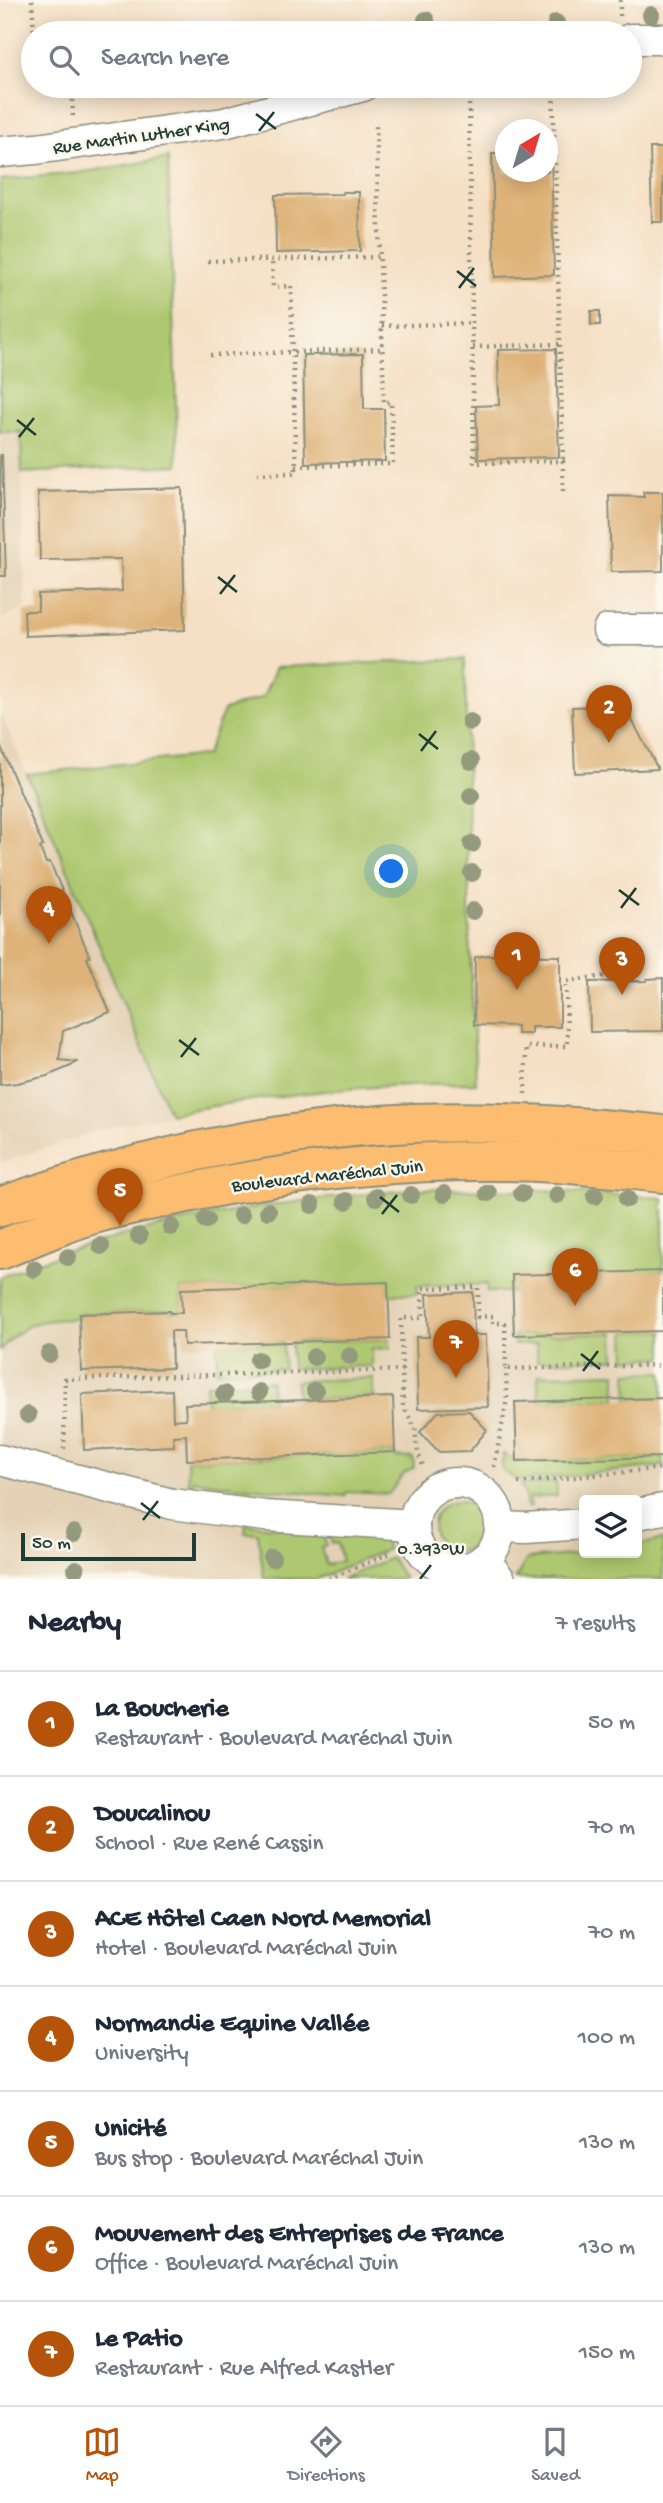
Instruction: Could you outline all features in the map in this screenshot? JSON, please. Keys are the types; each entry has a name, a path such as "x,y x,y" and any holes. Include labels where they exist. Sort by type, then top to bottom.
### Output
{"main road":[{"name":"Boulevard Maréchal Juin","path":"0,1207 97,1175 185,1154 235,1144 367,1126 416,1123 516,1124 594,1127 663,1135"},
{"name":"Boulevard Maréchal Juin","path":"0,1250 83,1217 116,1208 208,1188 345,1168 485,1161 576,1164 663,1173"}],"street":[{"path":"642,35 663,39"},
{"name":"Rue Martin Luther King","path":"0,152 48,148 224,123 318,98"},
{"path":"608,630 663,631"},
{"path":"0,1460 172,1504 265,1516 414,1525"},
{"path":"458,1483 472,1485 493,1501 499,1513 500,1527 492,1569 473,1566 428,1571 414,1525 416,1511 433,1490 445,1484 458,1483"},
{"path":"642,1513 663,1509"},
{"path":"500,1527 579,1524"}],"path":[{"path":"32,0 33,21"},
{"path":"620,0 623,21"},
{"path":"72,98 73,131"},
{"path":"553,98 563,494"},
{"path":"469,104 474,463 563,461"},
{"path":"296,466 393,464 391,402 384,402 376,125"},
{"path":"208,261 380,257"},
{"path":"257,474 296,473 291,286 272,287 272,259"},
{"path":"382,326 472,323"},
{"path":"472,347 560,344"},
{"path":"210,355 382,349"},
{"path":"525,1102 526,1047 567,1046 566,981 615,975 624,948"},
{"path":"423,1466 418,1453 415,1428 403,1406 401,1318 423,1318 422,1288 478,1287 478,1317 493,1316 493,1323 505,1323 507,1399 494,1466"},
{"path":"506,1369 663,1365"},
{"path":"64,1477 65,1379 402,1370"},
{"path":"518,1483 663,1468"},
{"path":"330,1579 393,1552"}],"shaded area":[{"path":"21,431 25,608 0,619 0,432"},
{"path":"0,711 170,1114 100,1130 0,1163"},
{"path":"427,1189 543,1190 663,1198 663,1579 0,1579 0,1277 81,1248 184,1220 266,1206"}],"green space":[{"path":"168,158 178,465 22,473 21,432 0,432 0,180 78,173"},
{"path":"465,659 470,950 476,1083 322,1091 170,1114 27,774 206,755 224,710 263,697 276,667"},
{"path":"427,1189 543,1190 663,1198 663,1271 513,1292 487,1292 487,1284 417,1286 417,1294 388,1294 388,1283 181,1289 182,1313 169,1311 80,1314 79,1319 44,1321 18,1332 0,1350 0,1277 103,1241 209,1216 318,1199"},
{"path":"663,1331 663,1357 626,1359 625,1332"},
{"path":"614,1333 615,1359 537,1361 537,1344 514,1345 514,1335"},
{"path":"390,1339 390,1348 372,1349 372,1366 292,1369 291,1342"},
{"path":"283,1342 284,1369 217,1371 217,1344"},
{"path":"663,1372 663,1398 628,1399 627,1373"},
{"path":"616,1373 616,1399 539,1402 538,1375"},
{"path":"373,1378 374,1397 297,1400 296,1381"},
{"path":"271,1381 272,1401 206,1404 206,1384"},
{"path":"395,1452 396,1457 413,1458 414,1468 403,1474 389,1494 346,1492 345,1496 193,1480 189,1496 187,1460"},
{"path":"503,1454 517,1461 663,1457 663,1466 518,1481 502,1470"},
{"path":"556,1481 557,1496 530,1498 531,1507 527,1507 521,1485"},
{"path":"458,1501 476,1508 483,1526 476,1544 458,1551 440,1544 433,1526 440,1508"},
{"path":"246,1524 323,1532 326,1545 321,1547 326,1565 342,1561 337,1543 332,1544 329,1533 379,1537 384,1540 388,1549 317,1579 264,1579 258,1533 245,1533"},
{"path":"663,1540 663,1579 515,1579 527,1559 579,1554 579,1558 642,1558 642,1544"},
{"path":"391,1558 404,1579 342,1579"}],"building":[{"path":"650,148 663,148 663,222 652,222"},
{"path":"492,153 495,153 495,182 552,182 554,275 495,277"},
{"path":"359,192 360,251 276,253 275,195"},
{"path":"591,311 600,311 600,325 591,325"},
{"path":"556,349 559,457 478,459 476,406 499,405 498,350"},
{"path":"363,354 364,409 384,409 385,461 305,463 303,355"},
{"path":"2,455 6,576 0,576"},
{"path":"182,488 185,630 25,636 24,611 38,611 38,594 122,591 121,559 40,560 38,492"},
{"path":"643,492 663,492 663,571 611,572 609,496 644,497"},
{"path":"624,705 658,769 575,773 572,707"},
{"path":"0,745 43,846 40,848 46,863 50,862 90,957 87,958 110,1012 63,1031 59,1060 77,1062 71,1066 47,1076 0,1085"},
{"path":"560,956 560,1027 531,1027 531,1034 517,1034 517,1026 474,1025 475,957"},
{"path":"663,978 663,1031 590,1032 589,982 647,981"},
{"path":"663,1271 663,1331 514,1335 512,1275"},
{"path":"388,1282 390,1339 184,1345 183,1331 171,1331 172,1368 81,1371 79,1314 169,1311 182,1313 181,1289"},
{"path":"473,1292 474,1335 486,1335 488,1407 418,1409 416,1337 429,1337 427,1294"},
{"path":"172,1390 173,1420 186,1419 185,1404 393,1397 395,1452 187,1460 186,1435 173,1436 174,1446 84,1450 82,1394"},
{"path":"663,1398 663,1457 517,1461 515,1402"},
{"path":"469,1411 487,1430 470,1451 439,1452 420,1432 438,1412"}],"place":[{"name":"Doucalinou","path":"609,743"},
{"name":"Normandie Equine Vallée","path":"49,944"},
{"name":"La Boucherie","path":"517,990"},
{"name":"ACE Hôtel Caen Nord Memorial","path":"622,995"},
{"name":"Unicité","path":"120,1226"},
{"name":"Mouvement des Entreprises de France","path":"575,1306"},
{"name":"Le Patio","path":"456,1378"}]}
